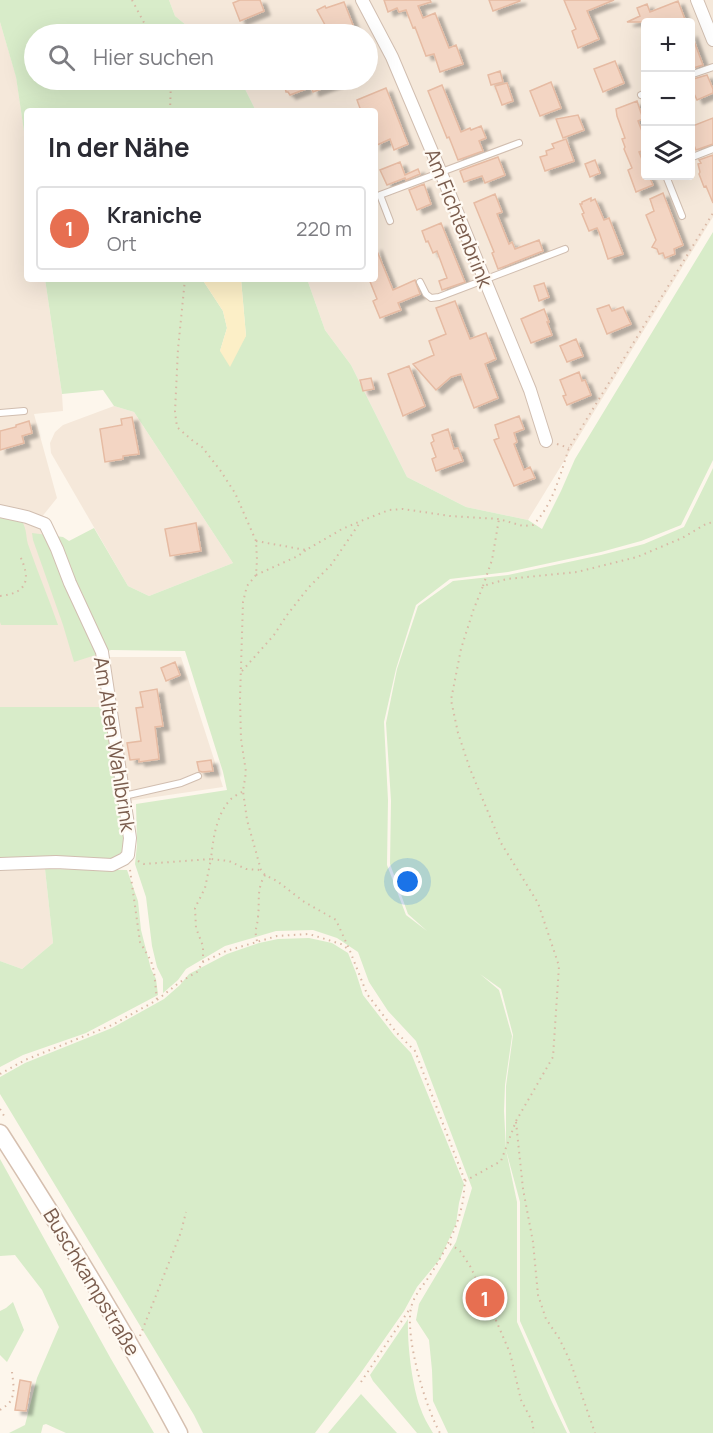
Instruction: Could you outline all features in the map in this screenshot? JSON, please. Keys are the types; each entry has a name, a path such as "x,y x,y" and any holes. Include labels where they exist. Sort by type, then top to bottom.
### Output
{"main road":[{"name":"Buschkampstraße","path":"0,1133 62,1228 179,1433"}],"street":[{"name":"Am Fichtenbrink","path":"362,0 375,24"},
{"path":"697,0 712,37"},
{"name":"Am Fichtenbrink","path":"378,30 392,57 530,390 546,441"},
{"name":"Am Alten Wahlbrink","path":"0,511 45,524 102,652 130,838 128,855 118,862 106,865 56,862 0,864"}],"lane":[{"path":"695,73 713,67"},
{"path":"390,221 378,196 519,143"},
{"path":"695,156 713,149"},
{"path":"668,180 682,216"},
{"path":"420,282 426,294 431,298 439,297 565,249"},
{"path":"0,413 24,411"},
{"path":"124,796 181,783 198,776"}],"path":[{"path":"132,0 145,24"},
{"path":"170,108 171,90"},
{"path":"361,1382 411,1307 449,1244 463,1203 465,1181 415,1051 396,1032 367,994 336,920 303,901 277,881 264,875 261,870 247,820 243,791 246,772 241,740 240,699 243,602 247,586 256,575 298,556 342,530 389,510 403,509 450,516 499,519 533,525 540,518 556,488 569,448 713,213"},
{"path":"185,282 178,349 175,412 177,427 202,447 235,493 256,541 256,575"},
{"path":"465,1181 501,1161 516,1121 553,1057 559,966 538,903 501,843 458,733 451,700 461,649 492,560 499,519"},
{"path":"242,671 274,636 309,587 331,565 361,521"},
{"path":"483,586 507,579 577,572 636,556 682,538 713,522"},
{"path":"256,541 306,550"},
{"path":"0,596 17,592 26,581 25,566 19,554"},
{"path":"0,1074 25,1060 112,1025 157,1000 197,972 203,962 203,946 196,928 195,908 205,888 219,819 230,800 243,791"},
{"path":"128,855 144,864 211,859 229,861 246,869 261,870"},
{"path":"128,855 140,942 152,961 157,1000"},
{"path":"257,941 255,932 258,897 260,882 264,875"},
{"path":"203,962 226,951 277,936 309,934 341,944 350,951"},
{"path":"516,1121 538,1295 546,1319 559,1338 570,1361 595,1433"},
{"path":"128,1341 141,1335 181,1232 186,1212"},
{"path":"449,1244 460,1251 471,1266 495,1318 510,1353 521,1400 534,1433"},
{"path":"411,1307 410,1333 413,1353 422,1391 440,1433"},
{"path":"0,1410 9,1403 12,1396 12,1372"}],"shaded area":[{"path":"169,0 713,0 713,217 528,520 466,507 407,477 351,365 325,330 308,282 378,282 378,108 254,108 246,90 378,90 378,24 185,24 175,16"},
{"path":"0,22 16,76 24,131 24,282 45,282 62,394 63,411 34,414 57,498 41,518 97,647 106,707 0,707"},
{"path":"114,406 134,412 233,563 149,596 128,586 51,453 50,443 55,432 63,425"},
{"path":"107,657 181,657 223,787 128,801"},
{"path":"45,869 53,943 22,969 0,961 0,871"}],"green space":[{"path":"0,0 169,0 175,16 185,24 24,24 24,90 246,90 254,108 24,108 24,132 16,77 0,22"},
{"path":"713,232 713,460 681,525 641,541 601,552 508,572 450,579 416,605 396,669 384,722 388,800 387,865 406,915 427,931 408,914 390,864 391,801 386,723 397,669 418,606 453,581 508,575 601,555 644,544 684,527 713,468 713,1433 570,1433 520,1321 520,1202 506,1150 517,1202 517,1322 567,1433 448,1433 433,1401 429,1340 416,1320 419,1304 456,1242 472,1188 416,1041 388,1011 369,982 358,952 337,938 313,930 276,931 225,946 186,969 178,980 163,993 163,979 157,967 152,946 146,897 135,864 136,804 227,790 223,772 185,651 111,650 74,662 32,533 63,537 69,541 94,528 128,586 149,596 233,563 134,412 114,406 103,390 62,394 45,282 204,282 223,311 227,328 220,351 246,336 241,282 308,282 325,330 351,365 407,477 466,507 528,520 542,529 575,459","holes":["480,974 501,989 513,1035 506,1086 506,1149 505,1085 512,1036 499,990"]},
{"path":"0,515 21,520 58,625 1,625"},
{"path":"0,707 106,707 127,842 121,853 110,860 0,859"},
{"path":"45,869 127,870 138,901 141,930 151,969 156,979 158,995 86,1033 23,1055 0,1067 0,961 22,969 53,943"},
{"path":"309,938 332,943 348,953 363,995 411,1053 464,1184 456,1224 440,1259 417,1287 404,1311 360,1374 315,1433 203,1433 0,1094 0,1077 25,1063 112,1028 164,999 189,974 227,954 278,939"},
{"path":"0,1159 154,1433 66,1433 46,1424 43,1425 41,1433 9,1433 25,1425 37,1378 59,1327 42,1290 15,1255 0,1256"},
{"path":"13,1302 24,1330 7,1362 0,1355 0,1311"},
{"path":"408,1319 412,1376 421,1410 433,1433 417,1433 370,1375"},
{"path":"361,1394 397,1433 328,1433"}],"sand":[{"path":"204,282 241,282 246,336 230,367 220,351 227,328 223,311"}],"building":[{"path":"240,0 260,0 264,11 240,21 233,3"},
{"path":"384,0 430,0 431,2 418,6 423,18 435,13 449,48 456,45 463,64 440,72 434,54 426,56 406,10 399,12 397,8 388,12"},
{"path":"489,0 520,0 520,1 493,11"},
{"path":"564,0 614,0 587,11 599,39 578,48 572,31 576,29"},
{"path":"678,1 684,18 641,18 641,22 627,22 640,16 637,8 647,4 650,12"},
{"path":"344,2 353,24 325,24 317,10 325,6 326,8"},
{"path":"695,44 703,65 695,67"},
{"path":"615,61 624,83 603,92 594,69"},
{"path":"500,71 503,82 491,85 488,75"},
{"path":"707,75 713,93 697,100 695,79"},
{"path":"551,82 561,108 540,116 530,91"},
{"path":"507,83 513,101 502,105 495,86"},
{"path":"442,85 461,132 481,126 486,138 479,141 483,151 458,160 428,91"},
{"path":"386,88 408,144 394,150 390,139 378,145 378,108 360,108 357,100"},
{"path":"286,90 303,90 290,95"},
{"path":"637,101 641,113 641,120 638,121 641,129 641,151 639,152 641,180 651,180 653,185 636,192 628,170 632,168 624,149 622,139 625,138 616,109"},
{"path":"578,115 584,130 563,138 556,119"},
{"path":"713,118 713,144 696,150 695,125"},
{"path":"566,139 574,161 545,171 540,157 547,155 546,151 554,148 552,144"},
{"path":"713,155 713,203 699,174 698,164 701,163 699,160"},
{"path":"498,157 505,175 485,183 482,176 464,182 460,171"},
{"path":"595,160 600,173 590,177 585,164"},
{"path":"400,162 405,175 418,169 420,174 387,185 380,170"},
{"path":"424,184 431,204 417,210 409,190"},
{"path":"663,193 683,245 674,249 675,254 665,258 663,253 659,254 657,249 652,247 656,240 646,215 654,211 650,199"},
{"path":"495,194 502,212 497,214 509,244 512,242 515,249 539,240 543,251 498,269 492,253 494,252 474,203"},
{"path":"591,198 591,201 595,199 604,220 609,218 623,254 608,259 597,228 589,231 580,204"},
{"path":"441,223 465,282 442,290 439,281 447,278 437,251 433,253 422,231"},
{"path":"378,253 393,290 415,280 420,294 398,303 401,310 380,318 373,301 377,299 370,282 378,282"},
{"path":"544,283 549,297 539,301 534,286"},
{"path":"455,301 470,339 486,333 496,359 485,364 498,398 474,408 461,374 451,377 436,390 413,364 434,355 429,341 446,334 436,308"},
{"path":"609,305 612,311 623,307 631,324 607,334 597,309"},
{"path":"544,309 552,335 531,343 521,319"},
{"path":"576,339 583,356 567,362 560,346"},
{"path":"409,366 425,406 403,416 388,374"},
{"path":"579,372 591,395 567,405 560,380"},
{"path":"371,378 374,389 363,391 360,380"},
{"path":"519,416 524,429 514,433 517,442 514,444 524,470 530,467 535,478 514,486 494,440 499,438 495,425"},
{"path":"132,417 139,454 105,462 100,429 122,425 121,419"},
{"path":"29,421 32,433 22,436 24,443 0,450 0,431"},
{"path":"448,429 454,449 458,448 463,461 436,471 432,459 436,457 431,443 434,441 432,435"},
{"path":"196,523 201,551 170,556 165,529"},
{"path":"175,662 180,675 166,681 161,668"},
{"path":"157,689 163,726 155,727 159,759 139,762 139,759 130,760 127,743 141,741 136,708 143,707 140,692"},
{"path":"211,760 213,771 199,771 197,762"},
{"path":"20,1380 31,1382 26,1411 15,1410"}],"place":[{"name":"Kraniche","path":"485,1298"}]}
